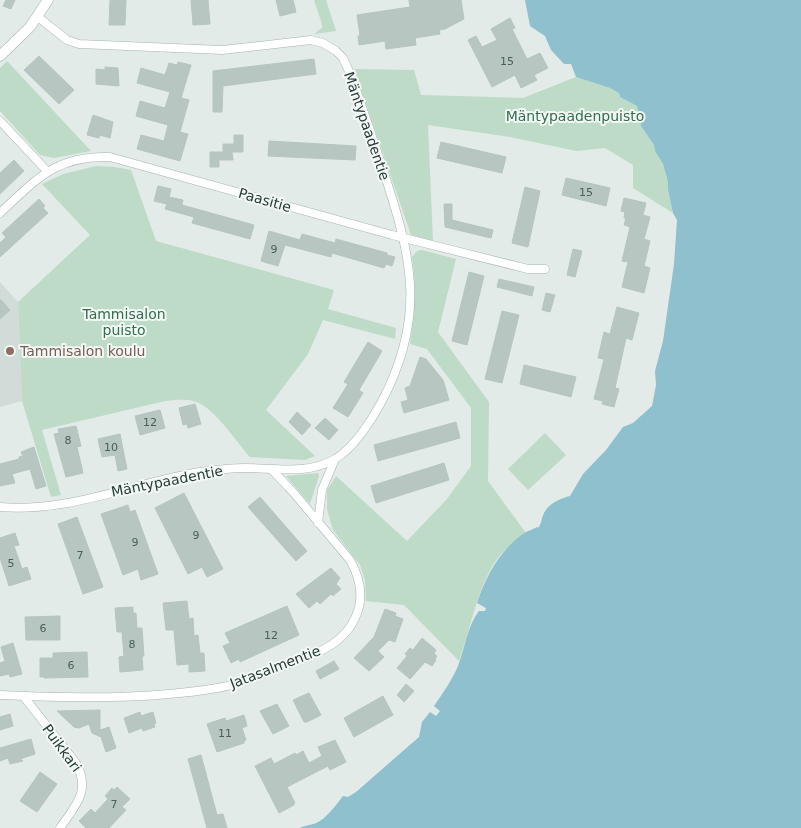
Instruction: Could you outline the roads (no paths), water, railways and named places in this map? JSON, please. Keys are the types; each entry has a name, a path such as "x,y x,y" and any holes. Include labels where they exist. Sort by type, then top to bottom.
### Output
{"street":[{"path":"0,56 30,27 48,0"},
{"name":"Mäntypaadentie","path":"0,507 21,508 57,505 181,476 227,468 315,468 335,459 345,451 366,426 387,391 399,363 407,335 411,293 404,238 352,78 343,58 329,45 311,40 222,50 84,45 67,40 38,17"},
{"path":"0,121 47,172"},
{"name":"Paasitie","path":"0,213 47,172 59,165 82,158 97,157 123,160 404,238 528,269 545,269"},
{"name":"Mäntypaadentie","path":"318,523 322,490 335,459"},
{"name":"Jatasalmentie","path":"0,695 24,697 126,696 218,688 258,676 321,651 335,643 349,630 354,622 361,597 355,568 293,492 271,469"},
{"name":"Puikkari","path":"24,697 76,763 82,774 83,783 80,798 60,828"}],"water":[{"path":"525,0 801,0 801,828 300,828 323,819 343,796 348,797 356,792 419,737 422,722 430,712 436,716 440,711 434,706 456,671 475,617 479,611 485,611 486,608 477,603 490,572 502,554 517,538 526,532 538,528 548,507 570,496 583,474 606,450 623,427 633,423 652,406 656,385 655,371 663,341 674,264 677,220 673,213 663,164 655,151 654,145 641,126 637,106 620,97 619,93 610,88 576,77 571,64 564,64 551,50 545,36 530,26"}],"place":[{"name":"Tammisalon koulu","path":"10,351"}],"park label":[{"name":"Mäntypaadenpuisto","path":"575,116"},
{"name":"Tammisalon puisto","path":"124,322"}]}
